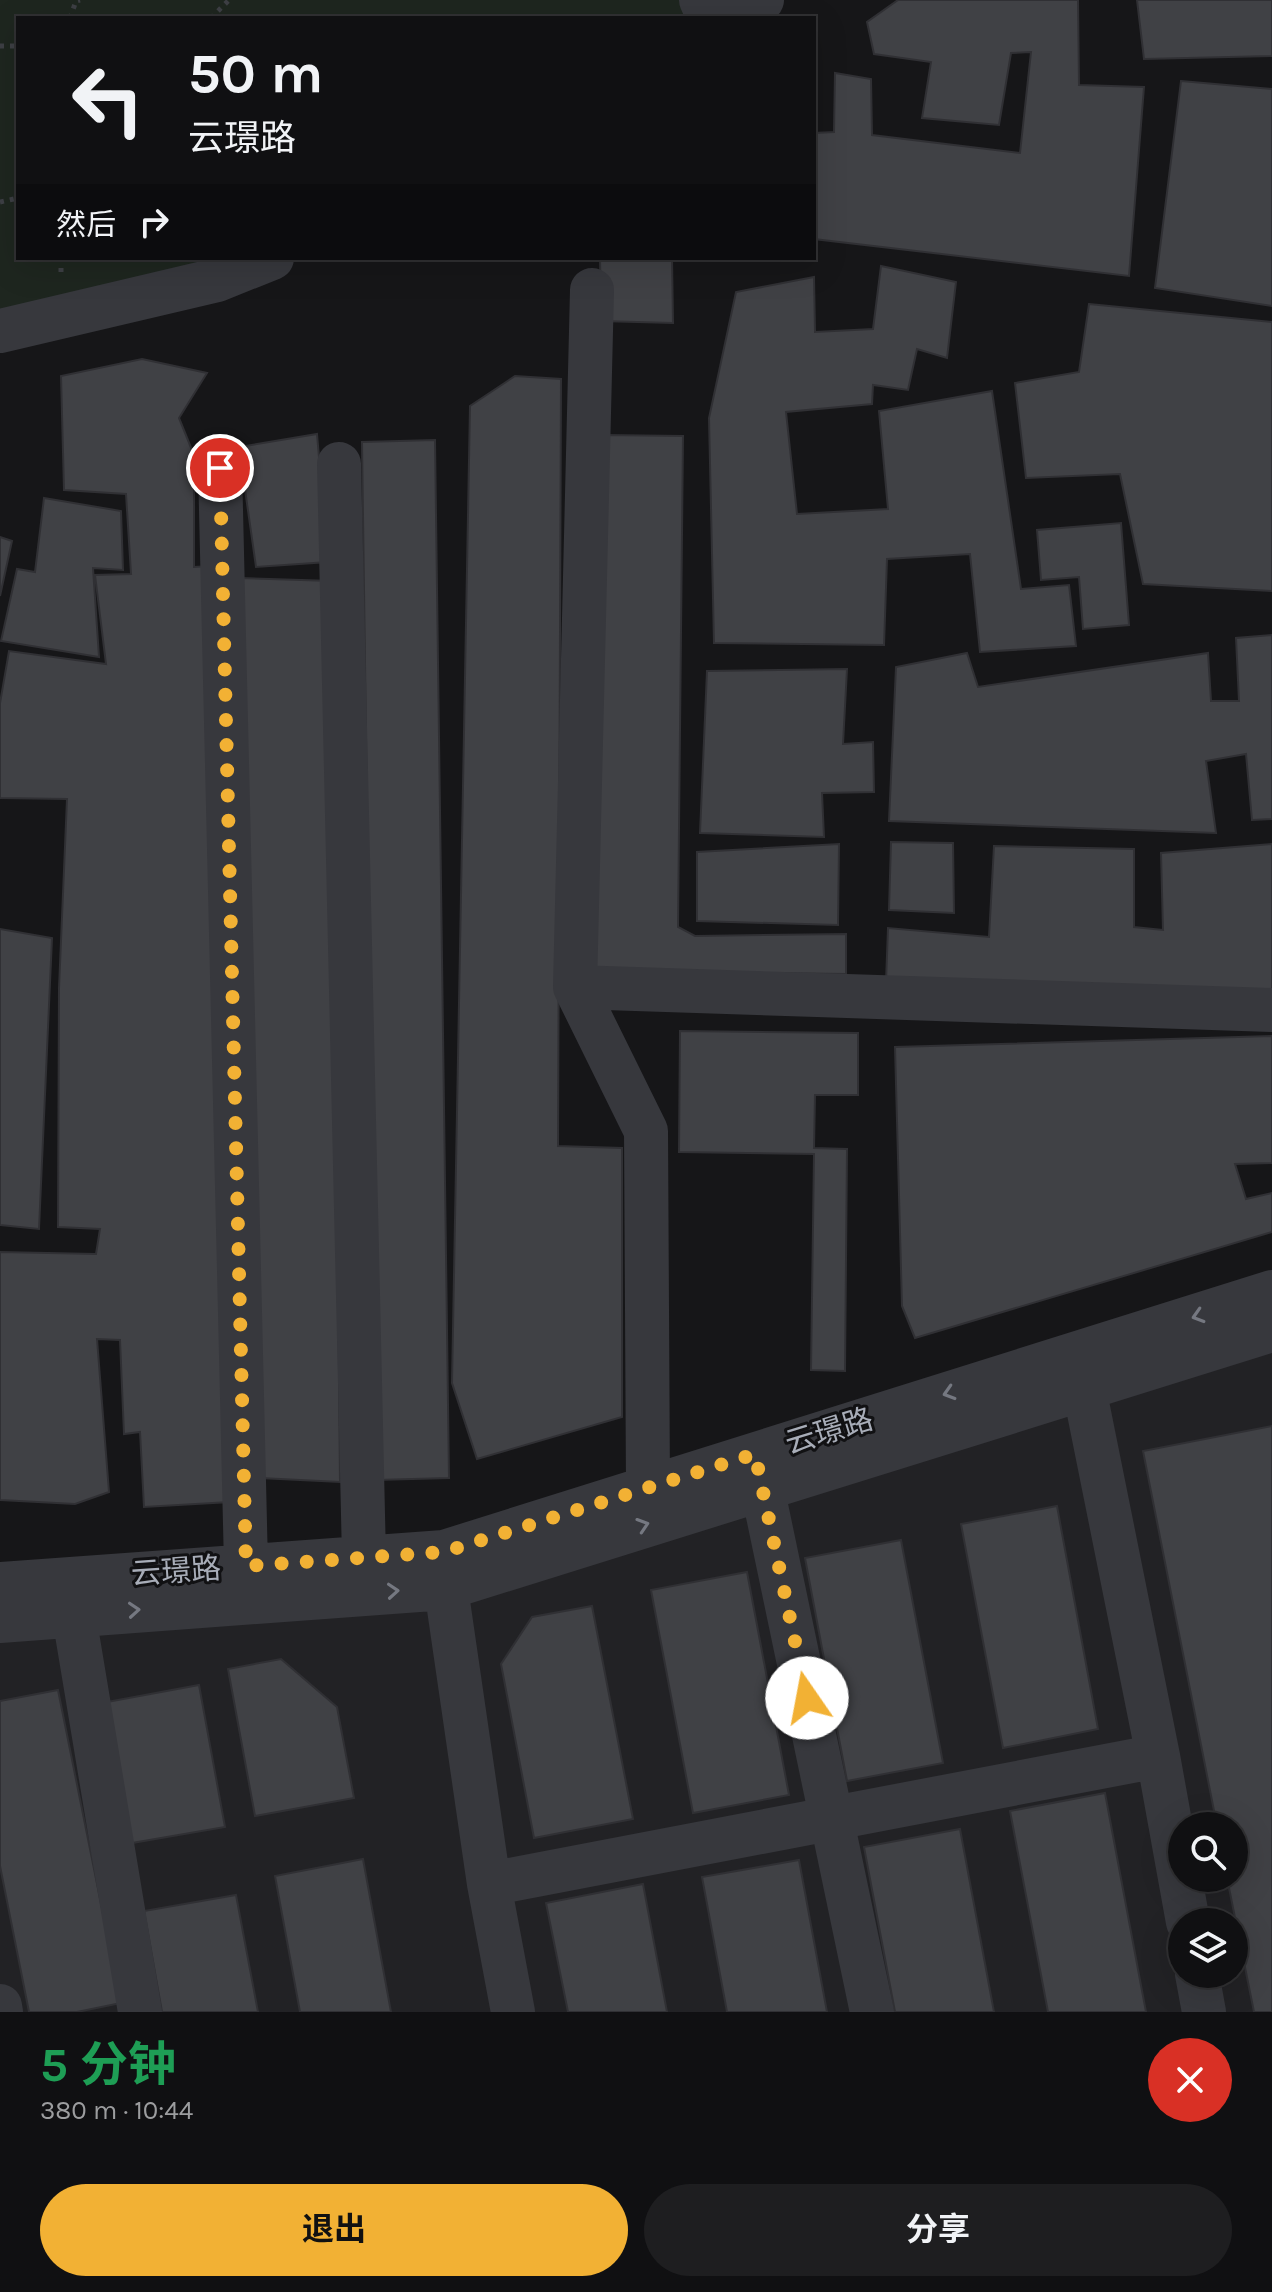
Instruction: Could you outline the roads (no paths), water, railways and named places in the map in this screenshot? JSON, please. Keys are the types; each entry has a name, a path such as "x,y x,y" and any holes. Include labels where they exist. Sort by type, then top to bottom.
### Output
{"street":[{"path":"738,16 762,0"},
{"path":"0,331 217,280 267,260"},
{"path":"592,290 575,987 646,1131 648,1488"},
{"path":"339,464 364,1558"},
{"path":"220,468 246,1566"},
{"path":"575,987 1272,1010"},
{"name":"云璟路","path":"1081,1371 1272,1292"},
{"name":"云璟路","path":"0,1584 71,1597 445,1570 1081,1371 1272,1330"},
{"path":"1081,1371 1185,1908"},
{"path":"759,1471 872,2012"},
{"name":"云璟路","path":"0,1621 71,1597 246,1566 364,1558 445,1570 648,1488 759,1471"},
{"path":"445,1570 489,1884 513,2012"},
{"path":"71,1597 140,2012"},
{"path":"489,1884 1158,1756"},
{"path":"1200,1988 1204,2012"},
{"path":"0,2006 1,2012"}]}
